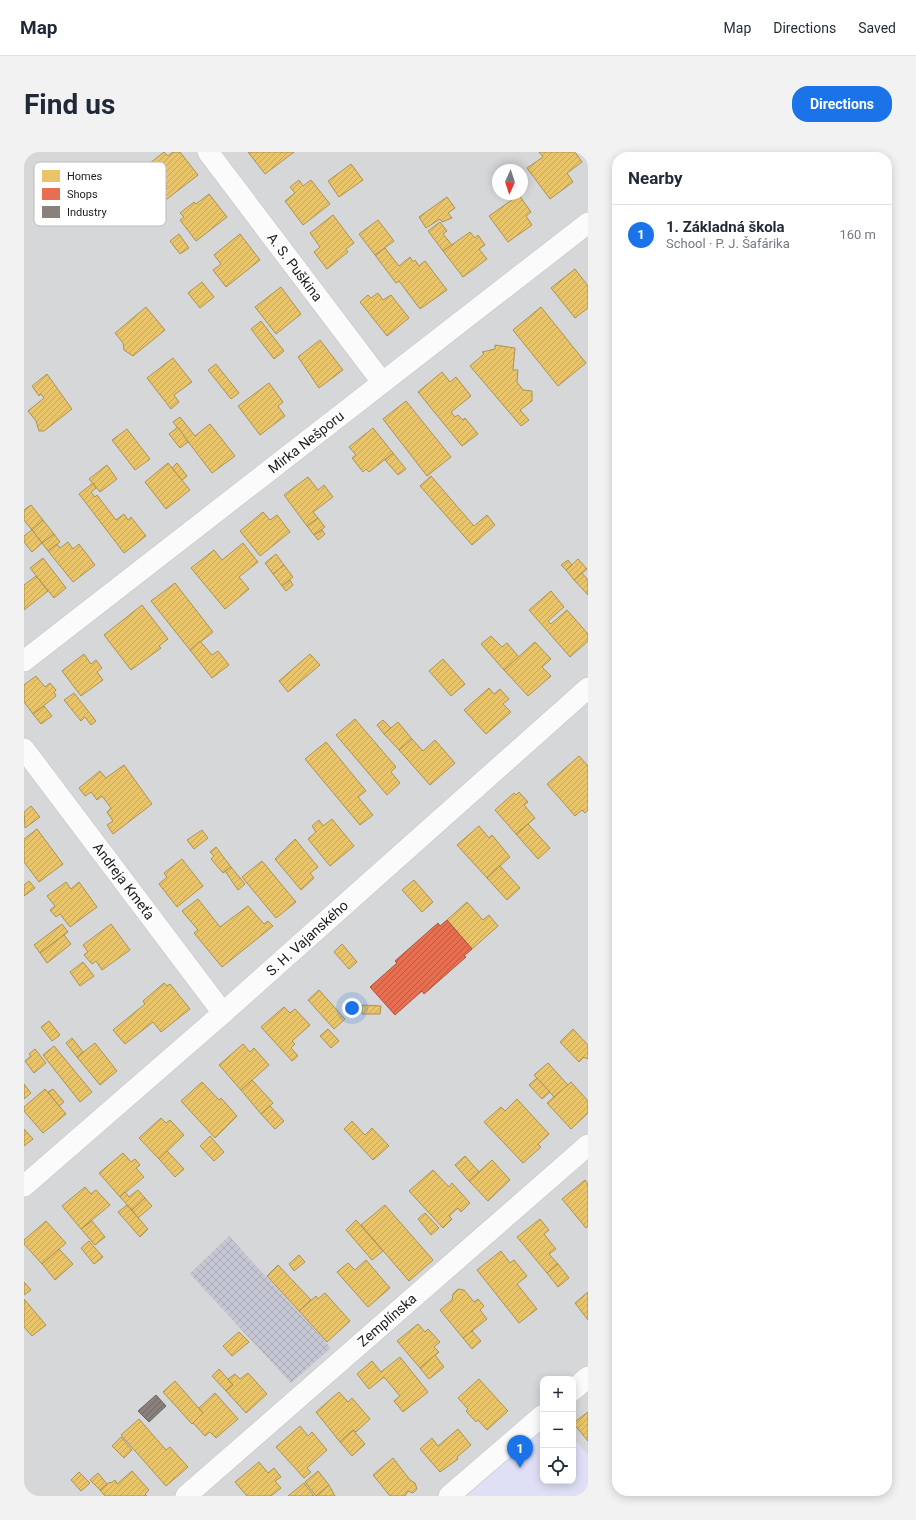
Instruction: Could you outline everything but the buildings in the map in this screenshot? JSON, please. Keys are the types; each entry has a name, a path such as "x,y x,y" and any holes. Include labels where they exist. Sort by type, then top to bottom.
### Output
{"street":[{"name":"A. S. Puškina","path":"208,152 382,382"},
{"name":"Mirka Nešporu","path":"24,661 588,223"},
{"name":"S. H. Vajanského","path":"24,1186 223,1013 588,688"},
{"name":"Andreja Kmeťa","path":"24,749 223,1013"},
{"name":"Zemplínska","path":"186,1496 588,1145"},
{"path":"576,1387 588,1377"},
{"path":"450,1496 540,1419"}],"shaded area":[{"path":"24,152 588,152 588,1496 24,1496"},
{"path":"567,574 588,598 588,623 555,585"},
{"path":"229,1236 331,1348 291,1383 190,1274"},
{"path":"540,1431 540,1484 576,1484 576,1441 588,1455 588,1496 466,1496"}],"place":[{"name":"1. Základná škola","path":"520,1468"}]}
